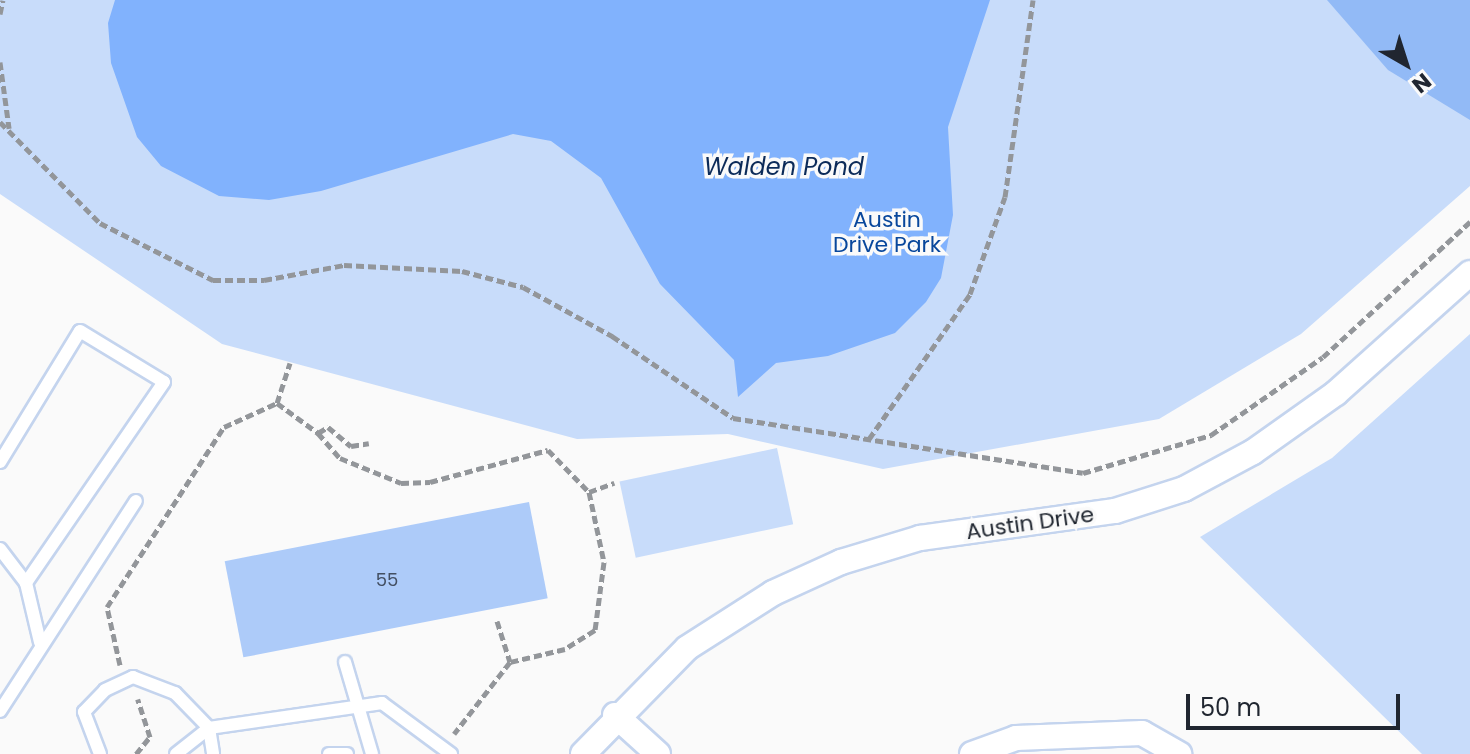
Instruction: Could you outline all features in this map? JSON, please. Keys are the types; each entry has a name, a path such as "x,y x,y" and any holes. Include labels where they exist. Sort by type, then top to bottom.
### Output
{"street":[{"name":"Austin Drive","path":"583,754 615,715 687,648 773,593 841,562 920,538 1115,511 1184,489 1253,452 1336,393 1470,273"},
{"path":"615,715 658,754"},
{"path":"972,754 1016,738 1142,733 1179,754"}],"lane":[{"path":"0,462 80,331 164,382 26,583"},
{"path":"0,711 40,642 136,501"},
{"path":"0,549 26,583 40,642"},
{"path":"345,662 372,754"},
{"path":"100,754 84,712 124,681 141,680 175,693 209,728 213,754"},
{"path":"176,754 209,728 382,703 448,751"},
{"path":"329,754 347,754"}],"path":[{"path":"0,14 3,0"},
{"path":"869,439 970,294 1005,197 1033,0"},
{"path":"0,62 9,129"},
{"path":"0,122 100,223 213,280 264,280 344,265 462,271 523,287 612,336 733,418 1083,473 1211,435 1323,357 1470,222"},
{"path":"124,681 107,607 224,427 277,403 290,363"},
{"path":"277,403 318,433 340,458 401,483 430,482 548,450 589,492 604,562 601,617 595,630 565,649 510,662 448,751"},
{"path":"318,433 328,427 351,446 369,443"},
{"path":"589,492 614,483"},
{"path":"497,621 510,662"},
{"path":"136,754 150,737 138,701 141,680"}],"green space":[{"name":"Austin Drive Park","path":"0,0 1470,0 1470,186 1301,334 1159,419 883,469 728,434 577,439 222,344 0,194"},
{"path":"1470,334 1470,754 1422,754 1200,537 1332,458"},
{"path":"777,448 793,524 636,558 620,481"}],"shaded area":[{"path":"1327,0 1470,0 1470,120 1388,70"}],"water":[{"name":"Walden Pond","path":"115,0 990,0 948,127 953,215 941,278 926,302 895,333 828,356 776,363 738,397 734,360 660,284 601,178 551,141 513,134 321,191 269,200 219,196 161,166 137,137 111,63 108,23"}],"building":[{"path":"529,502 548,598 243,657 225,561"}]}
